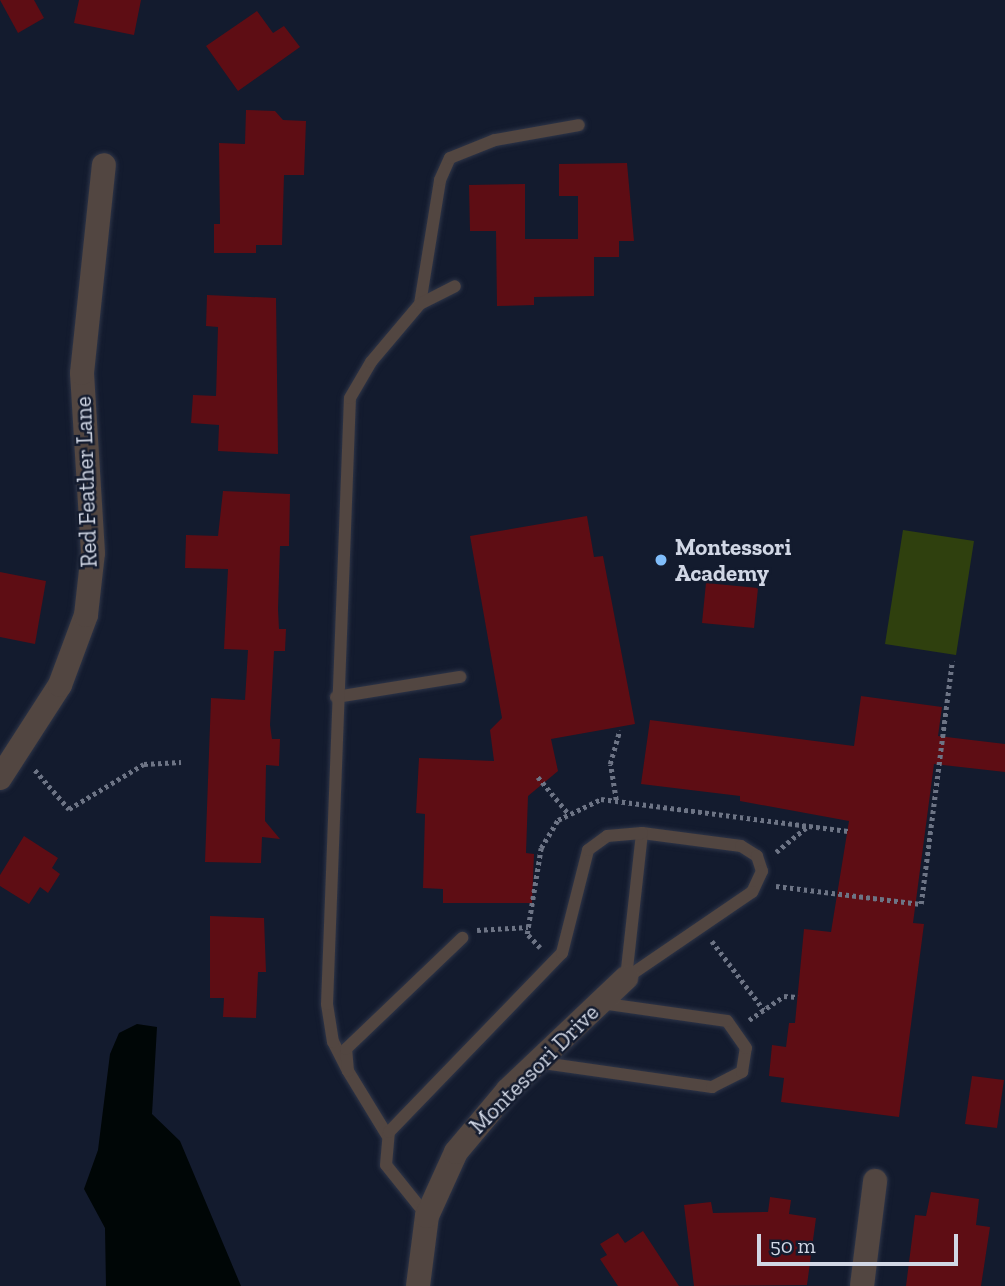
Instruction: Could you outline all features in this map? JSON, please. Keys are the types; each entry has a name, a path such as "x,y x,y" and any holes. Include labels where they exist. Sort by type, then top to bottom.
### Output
{"street":[{"name":"Red Feather Lane","path":"0,778 60,685 86,615 93,553 82,373 104,165"},
{"name":"Montessori Drive","path":"418,1286 427,1216 462,1143 536,1062 626,978"},
{"path":"862,1286 876,1181"}],"lane":[{"path":"420,304 440,180 450,158 495,140 579,125"},
{"path":"427,1216 386,1165 387,1135 333,1042 327,1004 336,697 350,398 371,362 420,304 455,286"},
{"path":"336,697 460,677"},
{"path":"387,1135 562,953 589,850 607,836 642,833 732,843 752,852 761,865 758,884 626,978"},
{"path":"626,978 642,833"},
{"path":"348,1071 350,1042 462,938"},
{"path":"536,1062 717,1087 737,1078 745,1066 746,1048 737,1029 719,1018 599,1003"}],"path":[{"path":"758,884 921,904 952,662"},
{"path":"616,800 610,764 620,730"},
{"path":"18,751 69,809 144,764 181,762"},
{"path":"538,777 568,813"},
{"path":"761,865 808,826"},
{"path":"700,925 764,1010"},
{"path":"462,938 495,926 528,927"},
{"path":"737,1029 784,996 798,997"}],"green space":[{"path":"903,530 974,541 956,655 885,644"}],"shaded area":[{"path":"137,1024 157,1027 152,1114 180,1141 241,1286 106,1286 105,1228 84,1189 98,1150 110,1054 119,1033"}],"building":[{"path":"0,0 34,0 44,18 18,33"},
{"path":"79,0 141,0 134,35 74,23"},
{"path":"257,11 273,33 284,26 300,47 238,91 206,46"},
{"path":"246,110 275,111 283,120 306,121 304,175 284,175 282,245 256,245 256,253 214,253 214,224 220,224 219,143 245,144"},
{"path":"627,163 634,241 619,241 619,257 594,257 594,296 534,297 534,305 497,306 496,231 470,231 469,185 525,184 525,239 578,239 578,196 559,196 559,164"},
{"path":"207,295 276,298 278,454 218,451 219,425 191,423 193,395 216,396 218,327 206,326"},
{"path":"223,491 290,494 289,546 280,546 278,609 279,629 286,629 285,651 274,651 270,725 272,739 280,739 279,766 266,765 265,821 280,839 262,837 261,863 205,862 211,698 245,700 248,650 224,649 228,569 185,568 186,535 218,536"},
{"path":"587,516 594,557 603,556 635,724 551,739 558,771 528,796 526,853 534,854 532,903 443,903 443,889 423,888 425,814 416,813 419,758 494,761 490,730 502,718 470,536"},
{"path":"0,572 46,581 35,644 0,637"},
{"path":"706,583 758,588 754,628 702,623"},
{"path":"861,696 942,707 938,736 1005,744 1005,772 934,764 913,923 924,924 899,1117 781,1102 784,1078 769,1076 772,1045 786,1047 789,1023 795,1023 804,929 831,932 849,821 740,801 740,796 641,784 650,720 854,746"},
{"path":"24,836 58,858 52,868 60,874 48,893 40,887 29,904 0,886 0,875"},
{"path":"210,916 264,918 266,972 258,972 256,1018 223,1017 224,998 210,998"},
{"path":"972,1076 1004,1080 997,1128 965,1124"},
{"path":"931,1192 979,1199 976,1225 990,1227 981,1286 906,1286 915,1215 926,1216"},
{"path":"770,1197 791,1200 789,1214 816,1218 807,1285 694,1286 684,1205 711,1202 713,1213 768,1212"},
{"path":"643,1231 679,1286 618,1286 600,1259 607,1255 600,1244 618,1233 625,1243"}],"place":[{"name":"Montessori Academy","path":"661,560"}]}
